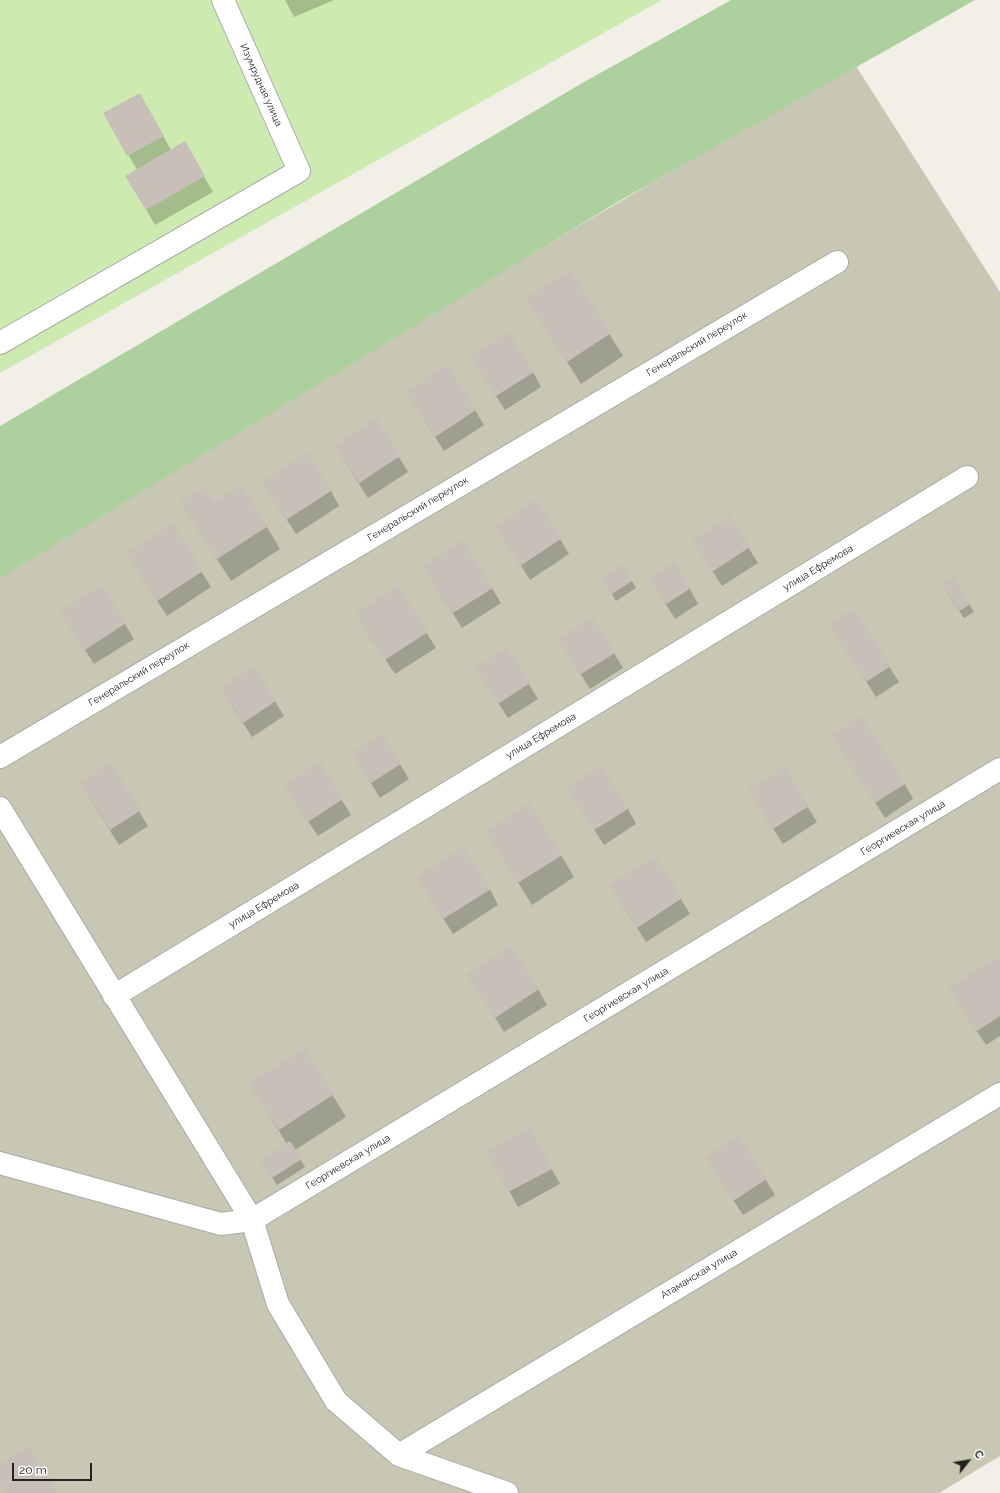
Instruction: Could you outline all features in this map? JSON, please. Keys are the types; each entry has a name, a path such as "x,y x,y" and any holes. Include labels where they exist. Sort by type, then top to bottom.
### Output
{"street":[{"name":"Изумрудная улица","path":"0,343 299,171 223,0"},
{"name":"Генеральский переулок","path":"0,757 837,262"},
{"name":"улица Ефремова","path":"114,996 967,477"},
{"name":"Георгиевская улица","path":"252,1220 1000,769"},
{"path":"0,808 252,1220 278,1304 336,1401 399,1455 507,1493"},
{"name":"Атаманская улица","path":"399,1455 1000,1094"},
{"path":"0,1163 221,1224 252,1220"}],"shaded area":[{"path":"854,63 1000,292 1000,1456 939,1493 0,1493 0,569"}],"green space":[{"path":"0,0 662,0 0,373"},
{"path":"731,0 975,0 621,200 0,578 0,426 584,82"}],"building":[{"path":"140,93 164,136 127,156 103,113"},
{"path":"185,141 205,176 146,210 125,176"},
{"path":"570,270 611,333 567,362 526,298"},
{"path":"508,332 534,372 496,396 471,357"},
{"path":"447,365 476,410 435,437 406,392"},
{"path":"376,418 400,456 359,483 334,446"},
{"path":"307,452 331,491 286,520 262,482"},
{"path":"241,485 268,526 217,559 180,501 204,486 214,502"},
{"path":"536,499 561,539 520,566 495,526"},
{"path":"730,516 750,547 712,572 692,540"},
{"path":"172,523 203,571 157,601 126,553"},
{"path":"462,540 493,588 453,613 422,566"},
{"path":"674,562 691,588 666,604 649,578"},
{"path":"622,564 632,581 612,594 601,578"},
{"path":"953,576 971,604 959,611 941,584"},
{"path":"101,585 126,623 85,650 60,611"},
{"path":"398,585 428,632 385,660 355,613"},
{"path":"853,608 891,666 866,682 829,624"},
{"path":"592,617 615,653 581,674 558,638"},
{"path":"507,647 530,683 498,704 475,667"},
{"path":"254,666 276,701 243,723 220,687"},
{"path":"861,716 905,784 875,803 831,735"},
{"path":"382,734 401,764 371,783 352,753"},
{"path":"320,762 343,799 308,822 284,785"},
{"path":"110,763 141,810 110,830 80,783"},
{"path":"601,766 628,809 594,830 567,788"},
{"path":"784,767 809,806 773,829 748,790"},
{"path":"529,803 562,855 518,883 485,831"},
{"path":"463,847 491,889 443,919 416,877"},
{"path":"655,856 682,898 637,928 609,885"},
{"path":"511,945 539,989 495,1018 467,974"},
{"path":"996,957 1000,963 1000,1016 977,1031 949,988"},
{"path":"304,1048 334,1094 279,1130 248,1084"},
{"path":"530,1127 552,1169 508,1192 486,1151"},
{"path":"739,1136 767,1179 733,1201 706,1157"},
{"path":"290,1141 302,1159 272,1178 260,1160"},
{"path":"29,1446 58,1493 6,1493 0,1483 0,1464"}]}
